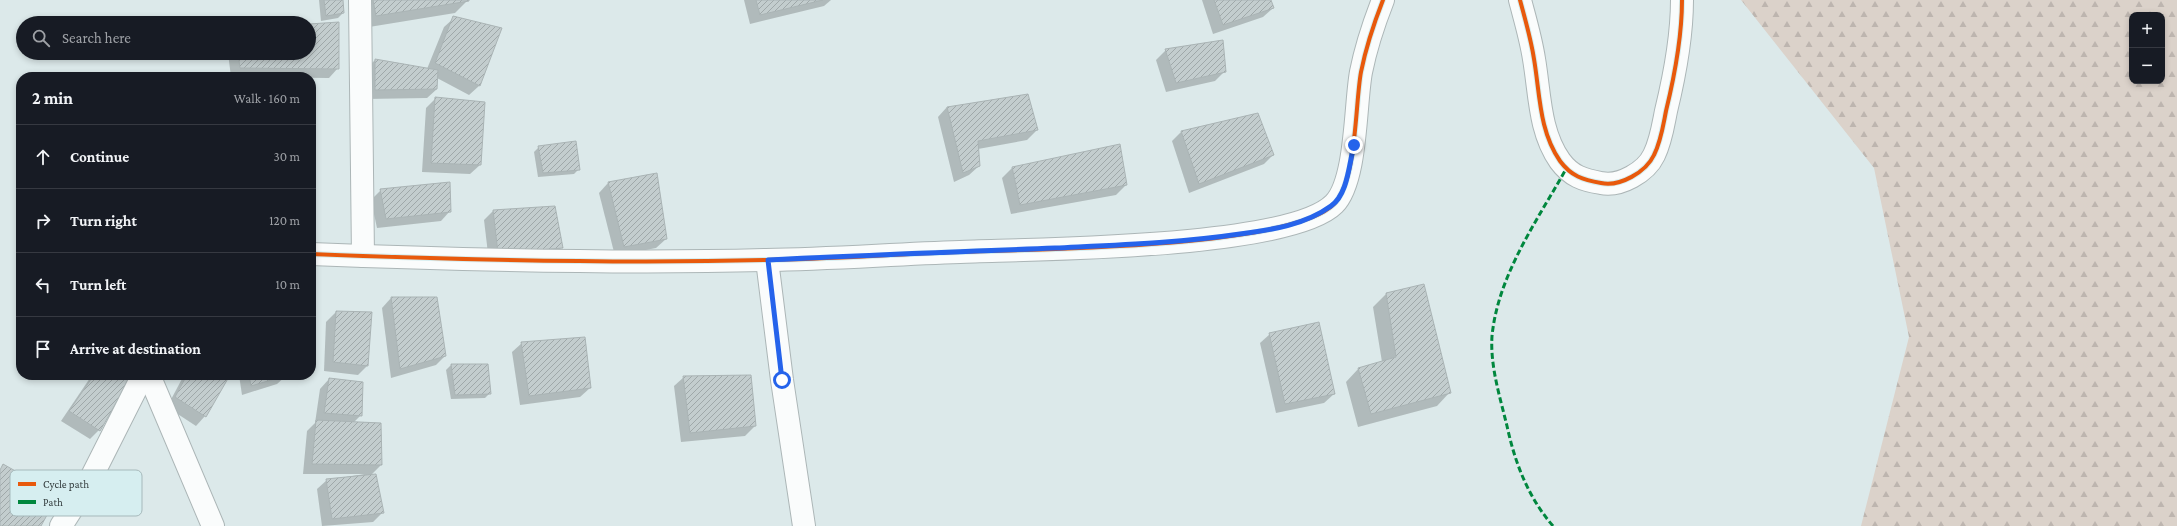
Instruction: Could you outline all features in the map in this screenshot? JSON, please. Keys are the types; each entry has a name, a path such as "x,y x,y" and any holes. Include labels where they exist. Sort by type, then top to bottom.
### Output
{"street":[{"path":"360,0 363,256"},
{"path":"316,254 543,262 768,260 1185,241 1272,230 1296,224 1322,212 1333,205 1343,192 1354,145 1361,72 1373,26 1383,0"},
{"path":"1520,0 1534,58 1542,119 1547,136 1559,160 1572,176 1605,184 1632,176 1644,169 1654,156 1660,138 1674,78 1682,25 1682,0"},
{"path":"768,260 782,380 804,526"},
{"path":"95,470 140,380"},
{"path":"151,380 213,526"},
{"path":"61,526 67,516"}],"green space":[{"path":"1741,0 2177,0 2177,526 1861,526 1909,337 1874,168"}],"building":[{"path":"324,0 343,0 344,13 326,16"},
{"path":"373,0 469,0 469,1 376,16"},
{"path":"756,0 823,0 760,15"},
{"path":"1214,0 1271,0 1274,8 1223,25"},
{"path":"453,16 502,28 480,86 435,63"},
{"path":"339,22 339,69 240,68 239,60 316,60 316,24"},
{"path":"1223,40 1226,72 1176,83 1165,49"},
{"path":"375,59 438,70 437,89 375,90"},
{"path":"1028,94 1038,130 978,141 980,166 963,173 947,107"},
{"path":"435,97 485,102 481,165 431,163"},
{"path":"1258,113 1274,155 1199,184 1181,131"},
{"path":"576,141 580,170 543,173 538,146"},
{"path":"1120,144 1127,185 1020,205 1012,167"},
{"path":"657,173 667,239 624,247 608,182"},
{"path":"450,182 451,212 386,219 380,189"},
{"path":"555,206 563,248 498,253 493,210"},
{"path":"1424,284 1451,393 1371,414 1358,368 1396,357 1386,293"},
{"path":"391,297 437,297 446,356 400,369"},
{"path":"336,311 372,312 368,366 333,362"},
{"path":"1319,322 1335,394 1285,404 1269,333"},
{"path":"585,337 591,388 529,396 521,342"},
{"path":"451,364 488,364 491,394 455,395"},
{"path":"751,375 756,426 690,433 683,376"},
{"path":"329,378 363,382 362,416 324,413"},
{"path":"91,380 129,380 100,431 69,411"},
{"path":"184,380 227,380 206,417 175,397"},
{"path":"250,380 271,380 251,386"},
{"path":"316,420 381,423 382,465 312,464"},
{"path":"3,464 14,470 10,470 10,516 46,516 41,526 0,526 0,470"},
{"path":"376,474 384,513 332,519 326,479"}],"marked path":[{"path":"1553,526 1536,503 1518,466 1510,440 1496,381 1492,336 1496,313 1510,270 1531,229 1566,169"}],"cycle path":[{"path":"316,254 482,260 653,262 790,259 1042,250 1156,244 1214,238 1266,230 1308,219 1334,204 1342,193 1351,161 1359,86 1365,53 1383,0"},
{"path":"1520,0 1533,52 1541,112 1553,149 1560,161 1573,174 1589,180 1608,184 1616,183 1632,177 1645,167 1654,155 1662,133 1677,56 1681,28 1682,0"}],"route":[{"path":"782,380 768,260 1132,244 1208,239 1272,230 1296,224 1322,212 1333,205 1343,192 1354,145"}]}
